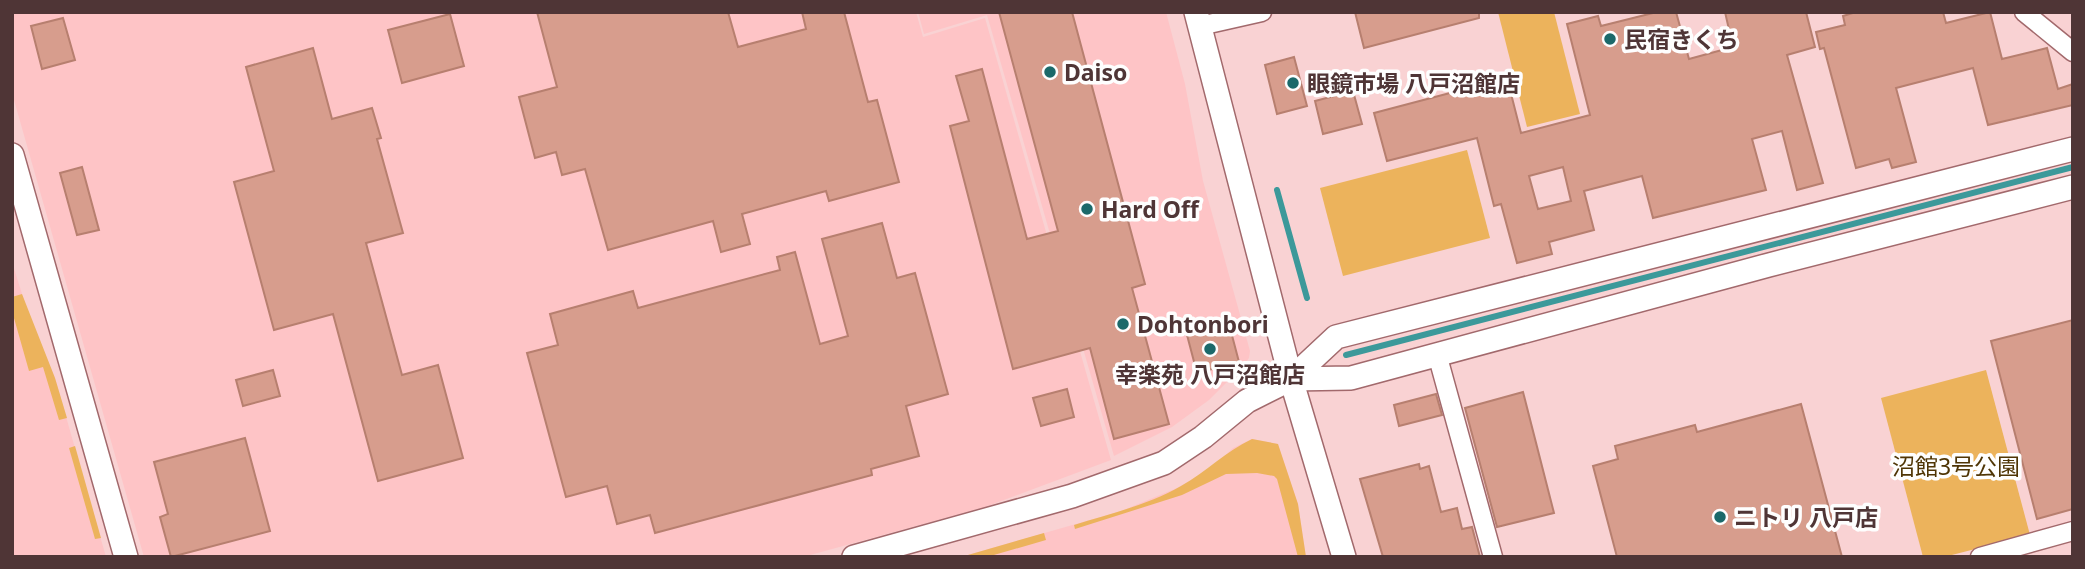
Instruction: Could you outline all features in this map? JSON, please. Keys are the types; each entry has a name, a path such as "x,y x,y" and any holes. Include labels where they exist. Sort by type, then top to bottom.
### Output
{"street":[{"path":"1262,12 1198,19 1291,379 1344,557"},
{"path":"2024,12 2073,52"},
{"path":"854,557 1072,496 1164,463 1203,437 1247,401 1291,379 1336,337 2073,149"},
{"path":"12,155 126,557"},
{"path":"1291,379 1351,378 2073,187"},
{"path":"1437,354 1493,557"},
{"path":"1980,557 2073,531"}],"shaded area":[{"path":"12,12 916,12 923,37 985,18 1111,460 985,507 803,557 144,557 12,93"},
{"path":"918,12 1166,12 1185,84 1203,181 1250,351 1249,358 1242,367 1209,400 1172,427 1114,456 987,15 924,34"},
{"path":"12,262 27,310 55,378 106,557 12,557"},
{"path":"1252,439 1278,444 1298,504 1306,557 961,557 1121,511 1177,488 1211,469 1233,448"}],"green space":[{"path":"1498,12 1554,12 1580,114 1527,127"},
{"path":"1467,150 1490,238 1343,276 1320,188"},
{"path":"22,294 55,378 67,418 59,420 43,367 29,371 12,311 12,297"},
{"name":"沼館3号公園","path":"1986,370 2030,535 1944,557 1923,557 1881,398"},
{"path":"1252,439 1278,444 1298,504 1306,557 1298,557 1277,479 1257,473 1226,474 1182,495 1075,529 1074,525 1168,493"},
{"path":"75,446 101,538 95,539 69,448"},
{"path":"1044,533 1046,540 987,557 961,557"}],"building":[{"path":"537,12 728,12 738,47 806,29 802,12 844,12 868,102 877,100 899,182 829,201 826,191 742,214 750,244 721,252 713,221 608,250 585,169 562,175 556,152 535,158 519,97 557,87"},
{"path":"999,12 1072,12 1145,284 1132,288 1169,424 1114,439 1090,348 1013,369 950,126 969,121 956,76 982,69 1027,239 1058,231"},
{"path":"1355,12 1479,12 1479,18 1364,48"},
{"path":"1657,12 1676,12 1689,59 1733,47 1725,12 1806,12 1815,47 1787,55 1823,183 1797,190 1782,131 1752,139 1766,190 1653,218 1642,176 1584,191 1594,230 1549,242 1552,254 1517,263 1501,204 1494,206 1477,138 1387,161 1374,113 1507,78 1521,133 1590,115 1567,24 1598,16 1601,26","holes":["1563,167 1571,201 1538,209 1529,176"]},
{"path":"1856,12 1943,12 1946,23 1990,12 2002,59 2047,48 2058,89 2073,84 2073,105 1988,125 1973,68 1896,88 1916,162 1892,168 1889,159 1856,168 1824,48 1820,49 1816,32 1845,25 1843,16"},
{"path":"450,14 464,66 402,83 388,30"},
{"path":"63,18 75,60 42,69 31,26"},
{"path":"313,48 332,119 372,108 381,138 377,139 403,233 366,243 402,375 438,365 463,458 378,481 333,314 274,330 234,182 274,171 246,67"},
{"path":"1294,57 1307,106 1277,114 1265,65"},
{"path":"1353,91 1362,124 1323,134 1315,101"},
{"path":"82,167 99,230 77,235 60,173"},
{"path":"882,223 897,278 915,273 948,394 906,406 919,456 871,469 872,475 655,533 650,515 617,524 607,486 566,497 527,353 558,345 550,314 633,291 638,308 780,270 777,257 795,252 820,344 848,336 822,239"},
{"path":"2073,320 2073,509 2037,519 1991,341"},
{"path":"1229,324 1239,362 1197,373 1187,335"},
{"path":"273,370 280,396 243,406 236,380"},
{"path":"1067,389 1074,417 1041,426 1033,398"},
{"path":"1523,392 1554,513 1497,527 1465,408"},
{"path":"1436,394 1442,415 1399,426 1394,405"},
{"path":"1801,404 1842,557 1617,557 1593,466 1618,459 1615,446 1695,425 1697,432"},
{"path":"245,438 270,531 171,557 160,517 168,514 154,462"},
{"path":"1419,464 1420,469 1429,466 1441,512 1457,508 1462,529 1472,527 1480,557 1383,557 1360,479"}],"waterway":[{"path":"1346,355 2073,167"},
{"path":"1277,190 1307,298"}],"place":[{"name":"民宿きくち","path":"1610,39"},
{"name":"Daiso","path":"1050,72"},
{"name":"眼鏡市場 八戸沼館店","path":"1293,83"},
{"name":"Hard Off","path":"1087,209"},
{"name":"Dohtonbori","path":"1123,324"},
{"name":"幸楽苑 八戸沼館店","path":"1210,349"},
{"name":"ニトリ 八戸店","path":"1720,517"}]}
